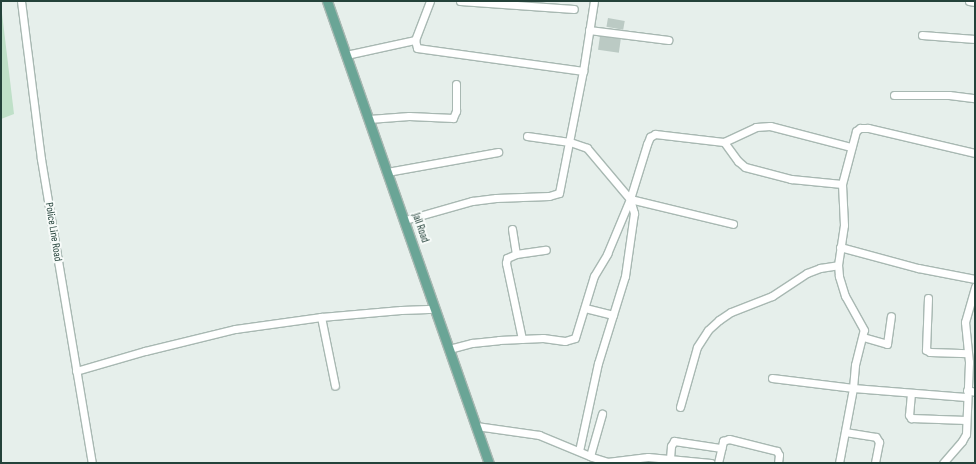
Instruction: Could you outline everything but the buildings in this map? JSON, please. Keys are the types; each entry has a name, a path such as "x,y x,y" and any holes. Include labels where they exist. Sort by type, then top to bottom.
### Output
{"main road":[{"name":"Jail Road","path":"328,1 488,463"}],"street":[{"name":"Police Line Road","path":"21,1 41,159 92,463"},
{"path":"430,1 415,40 417,48 422,50 583,71"},
{"path":"460,1 574,9"},
{"path":"405,220 472,202 555,195 559,193 562,187 594,1"},
{"path":"969,1 975,2"},
{"path":"589,30 668,40"},
{"path":"922,35 975,39"},
{"path":"346,55 415,40"},
{"path":"369,119 409,116 453,118 456,111 456,84"},
{"path":"894,95 949,95 975,98"},
{"path":"449,349 480,342 522,339 565,340 575,338 594,276 607,254 630,199 647,144 650,138 655,134 724,142 756,127 770,126 851,146"},
{"path":"839,463 853,388 855,365 863,337 862,325 854,314 845,296 839,276 838,264 844,225 842,184 856,131 864,127 975,153"},
{"path":"527,136 570,142 580,145 591,152 630,199 634,213 630,250 625,276 598,363 578,451"},
{"path":"724,142 738,162 745,167 791,179 842,184"},
{"path":"387,172 498,152"},
{"path":"630,199 733,224"},
{"path":"512,229 516,254"},
{"path":"840,247 924,270 975,279"},
{"path":"522,339 506,263 507,258 516,254 546,250"},
{"path":"680,407 697,347 708,330 719,320 731,312 772,296 806,273 838,264"},
{"path":"942,463 962,441 966,434 969,375 965,322 975,286"},
{"path":"928,298 926,350 930,352 968,354"},
{"path":"585,308 613,314"},
{"path":"76,372 133,354 221,332 321,317 402,310 435,309"},
{"path":"863,337 886,344 891,316"},
{"path":"321,317 335,386"},
{"path":"772,378 853,388 911,393 967,394 975,392"},
{"path":"911,393 909,415 911,418 966,420"},
{"path":"593,459 602,414"},
{"path":"476,426 539,435 578,451 593,459 607,462 670,458 711,463"},
{"path":"845,432 876,437 879,442 875,463"},
{"path":"718,463 723,441 729,439 777,451 779,454 778,463"},
{"path":"670,458 671,446 674,441 721,448"}],"green space":[{"path":"1,5 14,114 1,119"}]}
